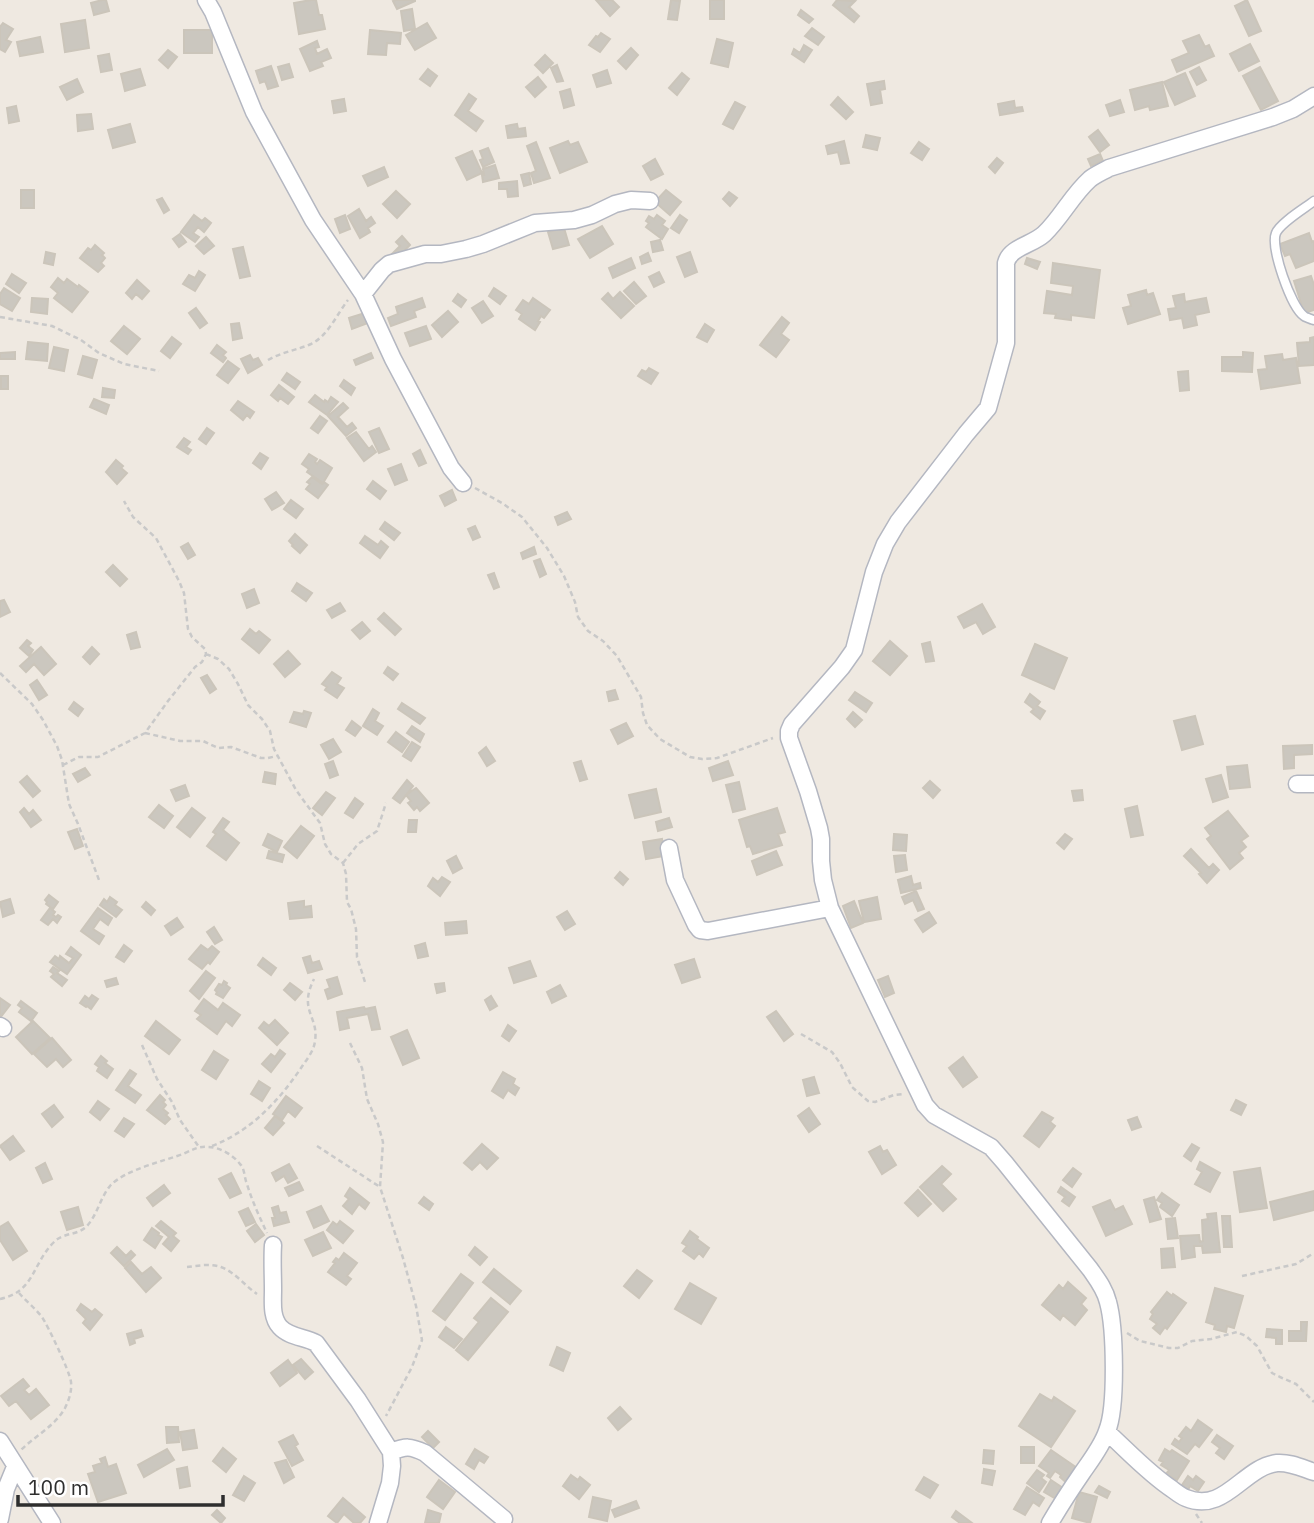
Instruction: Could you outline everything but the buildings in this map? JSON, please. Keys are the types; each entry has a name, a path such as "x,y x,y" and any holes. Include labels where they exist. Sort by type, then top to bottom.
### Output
{"street":[{"path":"206,0 263,129 313,220 361,290 405,383 451,468 463,483"},
{"path":"1050,1523 1107,1432 1112,1413 1112,1325 1108,1300 1099,1282 991,1147 934,1115 923,1101 830,908 823,880 819,828 789,731 854,650 874,572 885,544 898,522 988,408 1006,344 1006,264 1011,254 1044,235 1091,178 1109,168 1273,117 1314,96"},
{"path":"361,290 389,264 425,254 466,249 535,223 574,220 631,200 650,201"},
{"path":"1297,785 1314,784"},
{"path":"669,848 678,889 700,930 708,932 830,908"},
{"path":"273,1245 272,1302 279,1327 289,1334 316,1343 358,1400 391,1452 390,1483 378,1523"},
{"path":"1107,1432 1150,1473 1185,1498 1202,1502 1215,1500 1264,1467 1275,1463 1288,1463 1314,1472"},
{"path":"0,1441 51,1523"},
{"path":"391,1452 412,1447 425,1453 504,1519"},
{"path":"0,1519 14,1464"}],"lane":[{"path":"1314,201 1284,223 1276,233 1274,244 1295,306 1304,317 1314,320"}],"path":[{"path":"268,360 313,343 324,336 361,290"},
{"path":"0,317 52,326 124,364 159,372"},
{"path":"463,483 502,503 522,517 547,548 564,576 579,617 588,631 603,641 617,656 641,697 647,725 660,739 690,757 702,759 717,758 763,743 789,731"},
{"path":"63,765 79,757 98,757 145,733 206,654 205,649 188,629 184,593 156,538 133,517 124,501"},
{"path":"206,654 219,659 229,669 248,705 270,731 274,749 296,790 320,823 325,844 331,854 344,863 346,902 351,909 356,929 357,957 365,982"},
{"path":"0,673 24,694 43,720 57,746 69,804 99,880"},
{"path":"145,733 180,741 203,741 218,748 231,747 261,758 278,756"},
{"path":"344,863 358,844 377,831 386,803"},
{"path":"0,1299 18,1293 55,1241 89,1224 100,1200 111,1185 153,1163 229,1139 264,1112 288,1087 314,1047 316,1039 307,996 314,979"},
{"path":"801,1034 832,1052 852,1087 868,1101 875,1102 906,1094 923,1101"},
{"path":"350,1043 362,1068 367,1099 379,1124 383,1142 380,1187 403,1258 422,1340 412,1367 378,1431"},
{"path":"142,1045 157,1079 198,1147"},
{"path":"212,1146 226,1152 243,1166 246,1184 273,1245"},
{"path":"317,1146 380,1187"},
{"path":"1242,1276 1296,1264 1314,1253"},
{"path":"187,1267 220,1267 272,1302"},
{"path":"14,1464 33,1438 43,1432 64,1410 70,1396 71,1381 42,1317 18,1293"},
{"path":"1112,1325 1140,1341 1169,1348 1237,1332 1257,1346 1272,1373 1296,1384 1314,1402"}]}
